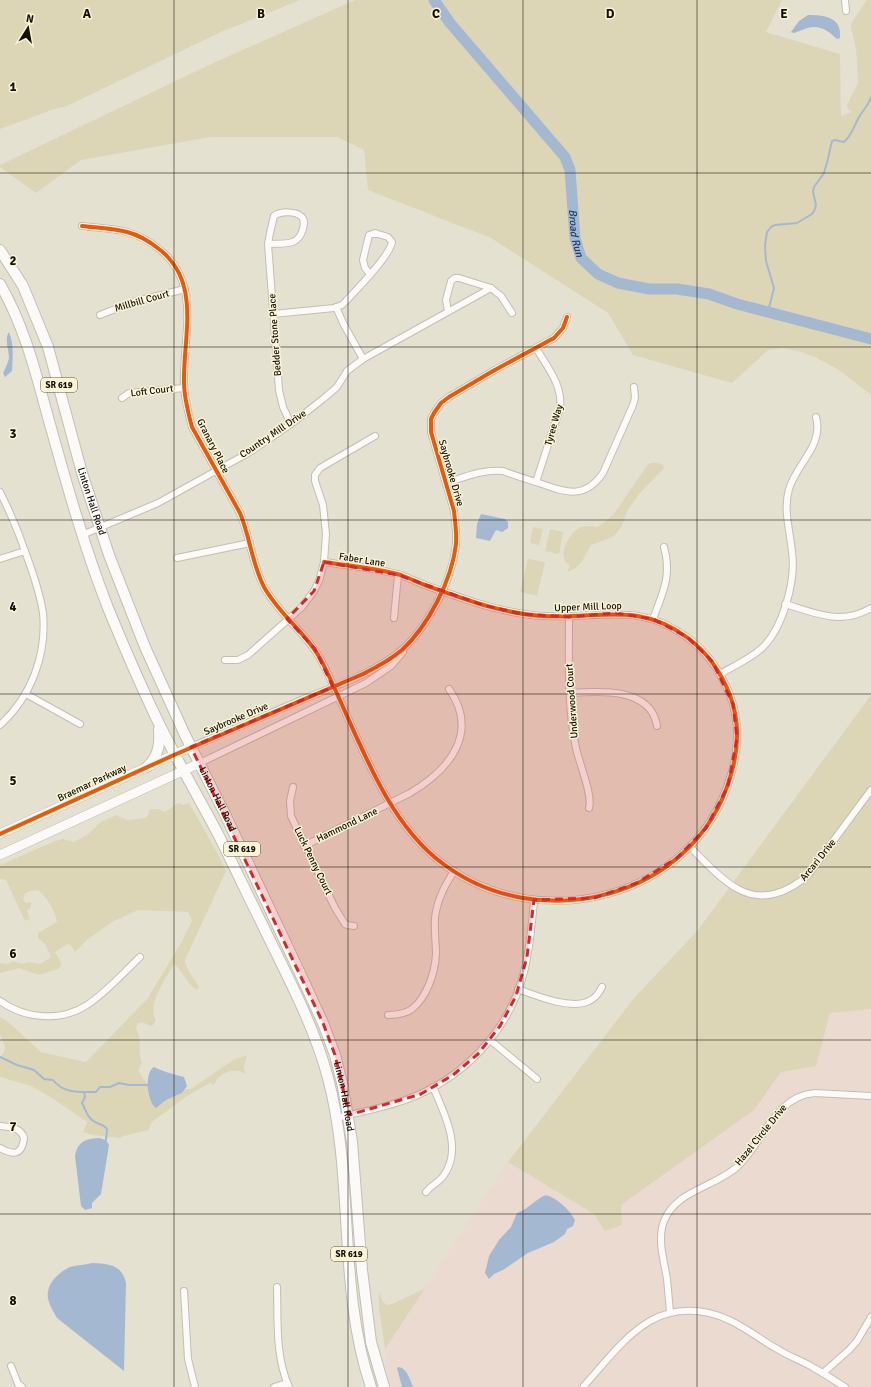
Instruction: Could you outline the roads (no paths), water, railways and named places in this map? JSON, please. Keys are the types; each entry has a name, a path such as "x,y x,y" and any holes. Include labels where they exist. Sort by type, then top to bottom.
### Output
{"main road":[{"name":"Linton Hall Road","path":"0,250 23,286 48,347 82,473 99,527 145,647 299,971 323,1023 335,1055 349,1115 364,1292 371,1342 384,1387"},
{"name":"Linton Hall Road","path":"0,284 17,318 33,360 70,500 108,607 158,723 219,837 306,1017 328,1077 337,1118 344,1182 355,1322 371,1387"},
{"path":"147,767 153,761 158,751 160,740 158,723"}],"street":[{"path":"845,0 846,11"},
{"name":"Bedder Stone Place","path":"268,244 293,243 299,240 304,224 302,217 297,213 280,213 274,216 268,244 280,397 291,424"},
{"name":"Granary Place","path":"82,226 128,232 145,239 164,252 174,263 179,272 185,289 187,317 184,388 192,427 240,513 246,527 257,570 264,586 287,619 305,636 315,649 323,663 333,687"},
{"path":"273,314 336,307 346,301 370,274 389,250 392,242 388,237 375,233 371,233 367,238 363,260 363,264 370,274"},
{"path":"448,311 446,300 450,281 452,279 459,278 490,288 501,296 512,313"},
{"name":"Country Mill Drive","path":"82,534 158,504 250,452 291,424 337,387 347,371 363,359 490,288"},
{"name":"Millbill Court","path":"100,315 133,302 185,289"},
{"path":"336,307 345,328 363,359"},
{"name":"Saybrooke Drive","path":"200,763 338,697 382,673 399,657 428,617 442,591 448,576 456,545 454,510 431,432 431,419 435,410 449,397 554,338 563,328 568,317"},
{"name":"Tyree Way","path":"536,348 556,383 561,401 536,482"},
{"path":"446,483 484,471 494,470 503,471 565,492 580,491 588,488 599,479 603,473 633,405 635,398 634,387"},
{"name":"Loft Court","path":"122,398 129,393 184,388"},
{"path":"720,674 753,656 769,641 776,631 786,604 792,578 793,564 787,522 787,500 792,482 815,442 818,429 816,417"},
{"path":"225,660 232,661 243,658 302,607 314,591 319,582 326,548 326,519 315,481 316,472 320,468 375,436"},
{"path":"0,492 16,525 40,597 43,626 41,652 36,670 26,694 16,708 0,725"},
{"path":"177,558 250,543"},
{"path":"653,619 667,578 668,563 664,547"},
{"path":"0,559 25,551"},
{"name":"Faber Lane","path":"324,562 398,575 442,591"},
{"path":"394,618 398,575"},
{"name":"Upper Mill Loop","path":"333,687 390,804 406,826 419,842 454,872 484,888 544,902 604,896 621,890 650,876 665,867 690,847 706,828 722,801 732,771 736,751 737,730 736,715 728,690 712,661 698,646 677,631 653,619 640,616 615,613 568,617 537,615 483,605 442,591"},
{"path":"786,604 828,617 839,618 855,615 871,608"},
{"name":"Underwood Court","path":"568,617 570,693 574,736 576,750 590,799 589,808"},
{"name":"Saybrooke Drive","path":"192,747 363,674 398,653 410,642"},
{"name":"Hammond Lane","path":"304,846 390,804 429,782 440,772 453,754 460,735 460,714 455,698 449,689"},
{"path":"570,693 601,691 630,696 651,712 657,726"},
{"path":"26,694 80,724"},
{"name":"Braemar Parkway","path":"0,834 192,747"},
{"path":"0,855 200,763"},
{"name":"Luck Penny Court","path":"293,787 290,801 291,816 304,846 335,908 345,924 354,926"},
{"name":"Arcari Drive","path":"690,847 719,875 738,889 750,894 768,896 783,892 797,885 808,875 871,790"},
{"path":"388,1016 397,1015 411,1010 428,987 432,977 435,960 436,910 443,889 454,872"},
{"path":"337,1118 405,1100 433,1087 466,1065 490,1040 509,1011 518,990 527,957 534,900"},
{"path":"0,1001 17,1011 36,1016 67,1014 87,1004 140,957"},
{"path":"518,990 549,1000 576,1003 590,1001 599,994 602,987"},
{"path":"490,1040 538,1079"},
{"path":"426,1192 444,1175 450,1160 451,1151 449,1129 446,1117 433,1087"},
{"name":"Hazel Circle Drive","path":"670,1312 662,1233 665,1219 676,1204 683,1198 729,1173 737,1167 783,1106 793,1098 807,1093 871,1096"},
{"path":"0,1126 15,1128 20,1131 24,1138 24,1142 20,1149 14,1153 10,1153 0,1148"},
{"path":"274,1387 288,1385 283,1370 278,1337 277,1287"},
{"path":"184,1291 188,1359 195,1387"},
{"path":"583,1387 631,1334 652,1320 670,1312 695,1311 731,1321 778,1350 813,1367 845,1387"},
{"path":"823,1374 853,1346 871,1317"},
{"path":"11,1366 18,1384 22,1387"}],"water":[{"path":"808,15 826,17 835,21 840,31 840,38 837,39 818,27 794,33 791,32 799,21"},
{"path":"9,332 13,356 12,371 5,377 3,373 9,358 7,338"},
{"path":"481,514 505,519 508,522 508,528 502,532 496,530 490,541 476,538 477,524"},
{"path":"154,1067 165,1072 184,1077 187,1086 182,1093 166,1100 156,1108 150,1100 148,1087 149,1075"},
{"path":"99,1138 106,1140 109,1145 101,1194 92,1203 92,1208 85,1210 81,1206 75,1156 80,1144 86,1140"},
{"path":"546,1195 559,1202 570,1212 575,1220 573,1226 567,1229 565,1234 554,1242 528,1253 503,1270 494,1274 489,1279 485,1273 489,1256 499,1240 511,1227 517,1213"},
{"path":"92,1263 114,1266 121,1272 126,1283 124,1371 57,1318 49,1302 49,1288 53,1280 59,1274 70,1267"},
{"path":"399,1367 406,1372 413,1387 402,1387 397,1368"}],"waterway":[{"name":"Broad Run","path":"434,0 450,23 565,157 570,170 575,238 581,258 598,274 618,283 649,289 677,289 709,294 737,304 871,339"},
{"path":"768,312 774,288 766,261 765,245 767,232 775,225 797,223 812,214 816,205 813,192 814,187 824,173 832,141 835,140 844,142 847,139 859,117 869,103 871,97"},
{"path":"0,1057 17,1065 34,1070 44,1079 53,1080 62,1088 72,1091 96,1092 100,1087 110,1087 119,1083 129,1085 149,1085"},
{"path":"84,1092 85,1097 82,1103 87,1114 95,1122 105,1126 107,1129 106,1140"}]}
